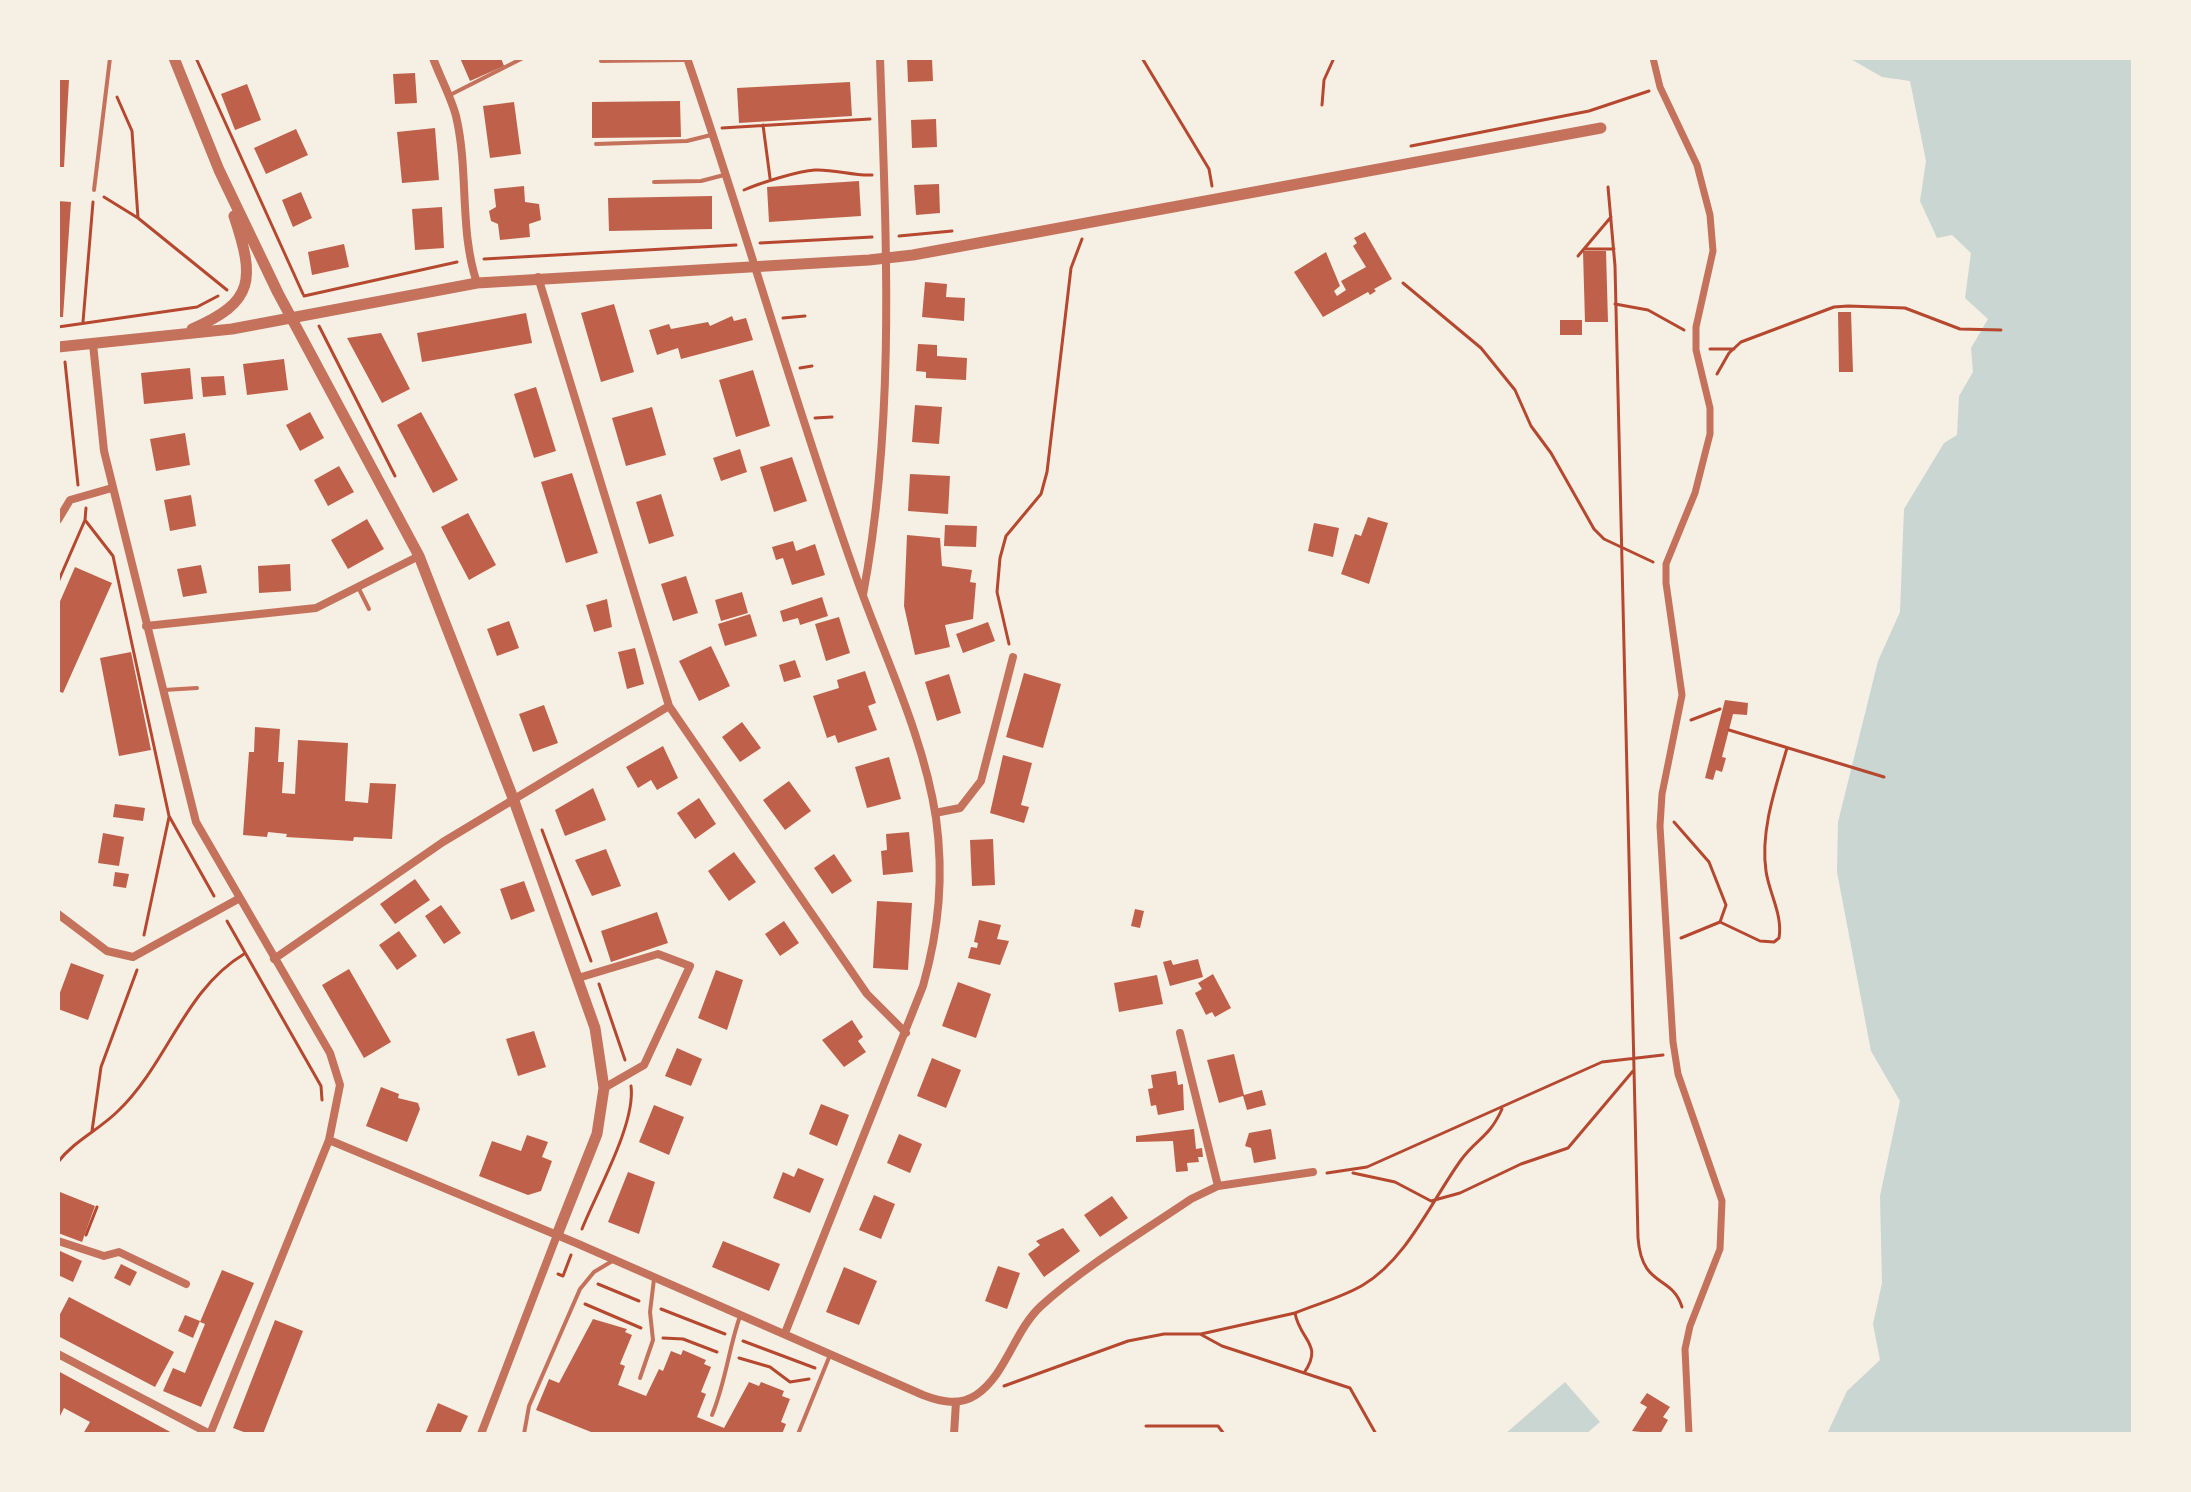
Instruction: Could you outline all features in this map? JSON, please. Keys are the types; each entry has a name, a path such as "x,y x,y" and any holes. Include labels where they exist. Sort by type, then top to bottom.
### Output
{"street":[{"path":"174,58 219,170 293,319 419,556 513,798 595,1028 604,1088 597,1134 481,1434"},
{"path":"433,58 456,115 469,260 477,283"},
{"path":"863,595 877,521 889,258 880,58"},
{"path":"1653,58 1660,87 1687,137 1710,215 1713,251 1696,333 1710,434 1706,462 1670,548 1666,571 1682,695 1661,807 1666,946 1675,1054 1689,1109 1722,1201 1720,1249 1688,1333 1685,1349 1689,1434"},
{"path":"688,59 771,320 922,764 935,813 941,876 937,928 906,1033 785,1333"},
{"path":"60,347 180,335 293,319 477,283 889,258 1601,128"},
{"path":"180,335 233,309 246,279 245,255 219,170"},
{"path":"538,277 669,706 867,994 906,1033"},
{"path":"58,1354 210,1434 329,1140 340,1085 337,1067 196,822 104,451 93,344"},
{"path":"58,520 61,506 81,496 112,488"},
{"path":"146,626 316,608 419,556"},
{"path":"935,813 960,808 981,781 1013,657"},
{"path":"274,959 359,898 513,798 669,706"},
{"path":"58,914 107,951 133,957 240,898"},
{"path":"578,978 658,954 690,966 644,1065 604,1088"},
{"path":"1180,1033 1218,1186"},
{"path":"329,1140 615,1259 923,1395 956,1402 980,1392 993,1378 1018,1334 1042,1305 1191,1199 1218,1186 1313,1172"},
{"path":"58,1241 104,1256 119,1252 186,1284"},
{"path":"954,1434 956,1402"}],"lane":[{"path":"94,190 110,58"},
{"path":"448,96 523,58"},
{"path":"601,61 688,59"},
{"path":"596,144 687,141 713,133"},
{"path":"654,182 701,181 727,174"},
{"path":"358,587 369,609"},
{"path":"162,690 197,688"},
{"path":"524,1434 529,1406 575,1300 587,1280 615,1259"},
{"path":"640,1378 653,1340 650,1305 654,1277"},
{"path":"712,1415 727,1377 726,1356 741,1314"},
{"path":"798,1434 831,1354"}],"path":[{"path":"1142,58 1209,169 1212,186 1225,183"},
{"path":"1322,105 1324,80 1334,58"},
{"path":"108,74 132,131 138,218"},
{"path":"1411,146 1589,111 1660,87"},
{"path":"713,133 732,125 882,119"},
{"path":"763,125 770,178"},
{"path":"733,194 770,178 781,179 813,170 884,175"},
{"path":"1608,187 1614,249 1640,1260 1659,1283 1679,1295 1688,1333"},
{"path":"58,327 197,307 227,290 138,218 94,190 83,322"},
{"path":"1578,256 1611,217"},
{"path":"1013,657 997,592 1000,558 1006,536 1041,494 1071,268 1088,224"},
{"path":"304,296 469,260 887,237 959,230"},
{"path":"1584,249 1614,249"},
{"path":"1403,283 1481,348 1515,390 1531,426 1551,453 1594,529 1604,539 1621,544 1666,571"},
{"path":"1615,304 1648,310 1677,328 1696,333"},
{"path":"1707,396 1720,368 1734,349 1760,333 1834,307 1915,309 1960,329 2001,330"},
{"path":"771,320 805,316"},
{"path":"1696,343 1715,350 1734,349"},
{"path":"60,347 85,520 113,556 169,816 321,1086 321,1107"},
{"path":"58,582 85,520"},
{"path":"1677,726 1720,709"},
{"path":"1729,730 1884,777"},
{"path":"1720,922 1760,941 1774,942 1779,938 1781,928 1766,871 1765,851 1787,748"},
{"path":"1661,807 1709,862 1721,884 1726,905 1720,922 1666,946"},
{"path":"92,1131 92,1109 101,1067 134,983 138,964 133,957 145,934 169,816"},
{"path":"58,1162 70,1146 118,1111 138,1087 210,979 244,954"},
{"path":"1349,1172 1602,1062 1633,1056 1675,1054"},
{"path":"1313,1172 1349,1172 1395,1182 1431,1201 1460,1193 1521,1164 1568,1148 1634,1069"},
{"path":"980,1392 1128,1341 1164,1334 1200,1334 1295,1313 1364,1284 1409,1238 1464,1156 1492,1131 1502,1108"},
{"path":"83,1243 97,1207"},
{"path":"564,1271 823,1372"},
{"path":"575,1300 646,1330 653,1340 683,1339 726,1356 770,1367 790,1382 823,1372"},
{"path":"1295,1313 1313,1350 1313,1359 1304,1373"},
{"path":"1200,1334 1222,1346 1350,1388 1376,1434"},
{"path":"1146,1426 1218,1426 1224,1434"}],"shaded area":[{"path":"1849,58 2133,58 2133,1434 1827,1434 1847,1391 1880,1360 1873,1324 1882,1283 1880,1196 1900,1101 1871,1051 1837,872 1838,822 1878,661 1900,612 1904,509 1944,443 1957,435 1959,396 1973,372 1971,348 1988,319 1965,298 1971,253 1952,235 1937,238 1920,201 1926,161 1910,81 1882,77"},
{"path":"1565,1382 1600,1422 1586,1434 1505,1434"}],"building":[{"path":"460,58 501,58 504,66 470,81"},
{"path":"907,58 932,58 933,81 908,82"},
{"path":"415,73 417,103 395,104 393,74"},
{"path":"58,80 69,80 64,167 58,167"},
{"path":"850,82 852,116 739,123 737,88"},
{"path":"247,84 261,120 235,130 221,94"},
{"path":"680,101 681,137 592,138 592,102"},
{"path":"514,102 521,154 490,158 483,106"},
{"path":"936,119 937,147 912,148 911,120"},
{"path":"435,128 439,180 402,183 397,132"},
{"path":"296,129 308,155 266,174 254,148"},
{"path":"859,181 861,216 769,222 767,187"},
{"path":"939,184 940,213 916,215 914,185"},
{"path":"524,186 525,202 539,204 541,220 529,224 530,237 500,240 498,224 491,221 489,211 496,207 494,189"},
{"path":"301,192 312,218 293,227 282,200"},
{"path":"712,196 712,229 609,231 608,198"},
{"path":"58,201 71,202 63,317 58,317"},
{"path":"442,207 444,248 415,250 412,209"},
{"path":"1365,232 1392,279 1374,289 1376,291 1370,295 1368,292 1323,317 1294,272 1326,252 1340,286 1334,291 1337,296 1346,290 1341,281 1366,267 1353,246 1357,243 1354,238"},
{"path":"344,244 349,267 312,275 308,252"},
{"path":"1583,251 1606,251 1608,322 1585,322"},
{"path":"925,282 947,284 946,297 965,298 964,321 922,317"},
{"path":"614,304 634,372 601,382 581,313"},
{"path":"1838,312 1851,312 1853,372 1839,372"},
{"path":"526,313 532,343 422,362 417,333"},
{"path":"732,316 734,321 746,318 753,340 681,359 678,348 657,355 649,330 669,324 671,329 708,322 710,326"},
{"path":"1560,320 1582,320 1582,335 1560,335"},
{"path":"381,333 410,389 382,403 347,338"},
{"path":"918,344 937,345 937,356 967,358 966,380 926,378 926,372 916,371"},
{"path":"284,359 288,390 247,395 243,364"},
{"path":"190,368 193,399 144,404 141,373"},
{"path":"753,370 770,426 736,437 719,380"},
{"path":"224,376 226,395 203,397 201,377"},
{"path":"536,387 556,451 534,458 514,394"},
{"path":"915,405 942,407 939,444 912,442"},
{"path":"652,407 666,455 626,466 612,418"},
{"path":"310,412 324,438 300,451 286,425"},
{"path":"421,412 458,480 433,493 397,425"},
{"path":"185,433 190,465 156,471 150,439"},
{"path":"740,449 747,472 721,481 713,458"},
{"path":"792,457 807,501 774,512 760,467"},
{"path":"339,466 354,492 328,506 314,480"},
{"path":"572,473 598,553 566,563 541,482"},
{"path":"910,474 950,476 948,514 908,511"},
{"path":"661,494 674,536 649,544 636,502"},
{"path":"191,495 196,526 170,531 164,500"},
{"path":"468,513 496,565 469,580 441,527"},
{"path":"1368,517 1388,523 1369,584 1341,574 1355,534 1361,536"},
{"path":"367,519 384,549 348,569 331,540"},
{"path":"1314,523 1339,528 1333,557 1308,551"},
{"path":"945,525 977,526 976,547 944,546"},
{"path":"907,535 940,538 942,566 972,570 970,582 976,583 973,619 945,625 950,647 915,655 904,606"},
{"path":"793,541 796,551 815,544 825,575 792,585 783,558 776,560 772,547"},
{"path":"290,564 291,591 259,593 258,566"},
{"path":"201,565 207,593 183,597 177,569"},
{"path":"75,567 112,583 63,693 58,691 58,606"},
{"path":"686,576 698,613 673,621 661,584"},
{"path":"742,592 748,613 721,621 715,600"},
{"path":"822,597 828,616 800,625 798,618 783,622 780,611"},
{"path":"607,599 612,627 594,632 586,605"},
{"path":"750,614 757,636 725,646 718,624"},
{"path":"839,617 850,653 826,661 815,624"},
{"path":"509,621 519,648 497,656 487,629"},
{"path":"988,622 995,641 963,653 956,634"},
{"path":"711,646 730,686 699,701 679,661"},
{"path":"635,648 644,684 627,689 618,652"},
{"path":"131,652 151,750 119,756 100,658"},
{"path":"795,660 801,677 784,682 779,665"},
{"path":"865,671 876,703 868,706 877,730 838,743 835,735 827,738 813,696 839,688 837,680"},
{"path":"1024,673 1061,684 1043,748 1006,737"},
{"path":"949,674 961,713 937,721 925,682"},
{"path":"1725,700 1748,703 1747,715 1733,714 1722,757 1726,758 1722,772 1716,770 1713,780 1705,778"},
{"path":"544,705 558,743 533,752 519,714"},
{"path":"742,722 761,748 740,762 722,737"},
{"path":"255,727 280,729 278,762 284,762 282,793 295,794 298,740 348,743 345,801 368,803 370,783 396,784 392,839 354,837 353,841 286,837 287,834 268,832 267,837 243,835 249,752 254,752"},
{"path":"663,746 678,778 657,790 651,780 638,788 626,767"},
{"path":"1003,755 1032,763 1021,805 1029,807 1024,823 990,813"},
{"path":"889,757 901,799 867,808 855,767"},
{"path":"789,781 811,811 785,830 763,800"},
{"path":"593,788 606,820 565,836 555,810"},
{"path":"699,798 716,824 695,839 677,813"},
{"path":"115,804 145,808 143,821 113,817"},
{"path":"909,832 913,872 883,875 881,851 887,850 886,834"},
{"path":"103,833 124,837 119,866 98,863"},
{"path":"993,839 995,885 972,886 970,840"},
{"path":"606,849 621,886 592,896 575,860"},
{"path":"734,852 756,882 729,901 708,871"},
{"path":"834,854 852,881 832,894 814,868"},
{"path":"115,872 129,874 126,888 113,886"},
{"path":"415,879 430,900 395,924 380,904"},
{"path":"524,881 535,911 511,920 500,889"},
{"path":"877,901 912,903 908,970 873,968"},
{"path":"441,905 461,933 444,944 425,916"},
{"path":"1135,909 1144,911 1140,928 1131,926"},
{"path":"657,912 668,943 611,962 601,931"},
{"path":"979,920 1001,925 997,939 1009,941 1000,965 968,958 971,947 977,948 978,943 974,942"},
{"path":"784,921 799,943 780,956 765,934"},
{"path":"399,931 417,956 397,970 379,945"},
{"path":"1198,959 1203,977 1170,986 1163,962 1171,960 1173,965"},
{"path":"71,963 104,975 88,1020 58,1009 58,998"},
{"path":"349,969 391,1042 364,1058 322,985"},
{"path":"716,970 743,980 727,1030 698,1018"},
{"path":"1213,974 1231,1008 1215,1017 1212,1012 1206,1015 1195,993 1202,989 1198,983"},
{"path":"1157,975 1163,1004 1119,1012 1114,983"},
{"path":"958,982 991,994 976,1038 942,1026"},
{"path":"852,1020 863,1037 858,1041 866,1052 844,1067 822,1040"},
{"path":"534,1031 546,1067 518,1076 506,1039"},
{"path":"677,1048 702,1059 691,1086 665,1076"},
{"path":"1234,1054 1244,1095 1262,1090 1266,1105 1247,1110 1243,1096 1219,1103 1207,1060"},
{"path":"932,1058 961,1070 946,1108 917,1096"},
{"path":"1176,1071 1178,1085 1183,1084 1184,1110 1158,1115 1156,1105 1151,1106 1148,1089 1153,1088 1151,1075"},
{"path":"381,1087 399,1094 398,1098 418,1103 420,1109 407,1142 366,1126"},
{"path":"821,1104 849,1115 837,1146 809,1134"},
{"path":"654,1105 684,1117 669,1155 639,1142"},
{"path":"1194,1129 1196,1149 1202,1148 1203,1157 1198,1157 1199,1162 1187,1163 1188,1171 1176,1172 1173,1141 1136,1142 1136,1136"},
{"path":"1271,1129 1276,1159 1254,1163 1251,1148 1245,1146 1249,1133"},
{"path":"899,1134 922,1144 910,1173 887,1163"},
{"path":"527,1135 548,1142 542,1157 552,1161 541,1191 528,1195 479,1176 492,1141 521,1151"},
{"path":"798,1168 824,1179 810,1213 773,1198 783,1172 794,1177"},
{"path":"628,1172 655,1182 639,1234 608,1222"},
{"path":"60,1192 95,1206 82,1242 58,1233"},
{"path":"874,1195 895,1204 881,1239 859,1230"},
{"path":"1112,1196 1128,1218 1100,1237 1084,1215"},
{"path":"1063,1228 1080,1251 1044,1277 1028,1254 1040,1245 1036,1241"},
{"path":"723,1241 780,1264 769,1291 712,1267"},
{"path":"58,1250 82,1261 73,1282 58,1275"},
{"path":"121,1264 137,1272 130,1286 114,1278"},
{"path":"998,1266 1020,1273 1007,1309 985,1301"},
{"path":"844,1267 877,1281 859,1325 826,1312"},
{"path":"222,1270 254,1283 201,1407 163,1391 173,1368 185,1373 205,1324 200,1322"},
{"path":"69,1297 174,1352 155,1387 58,1336 58,1318"},
{"path":"185,1315 200,1321 193,1338 178,1331"},
{"path":"593,1319 627,1329 625,1332 632,1335 620,1364 625,1366 618,1385 646,1396 659,1369 663,1371 671,1351 681,1355 683,1350 706,1360 704,1364 711,1367 701,1392 706,1394 697,1417 724,1428 749,1382 759,1386 761,1382 784,1391 782,1396 790,1399 781,1422 786,1424 782,1434 596,1434 536,1410 549,1379 559,1383"},
{"path":"275,1320 303,1331 263,1434 249,1434 233,1428"},
{"path":"58,1371 174,1434 83,1434 90,1422 64,1408 58,1420"},
{"path":"1647,1393 1670,1407 1663,1417 1668,1420 1660,1434 1632,1431 1647,1407 1640,1403"},
{"path":"438,1403 468,1416 460,1434 425,1434"}]}
